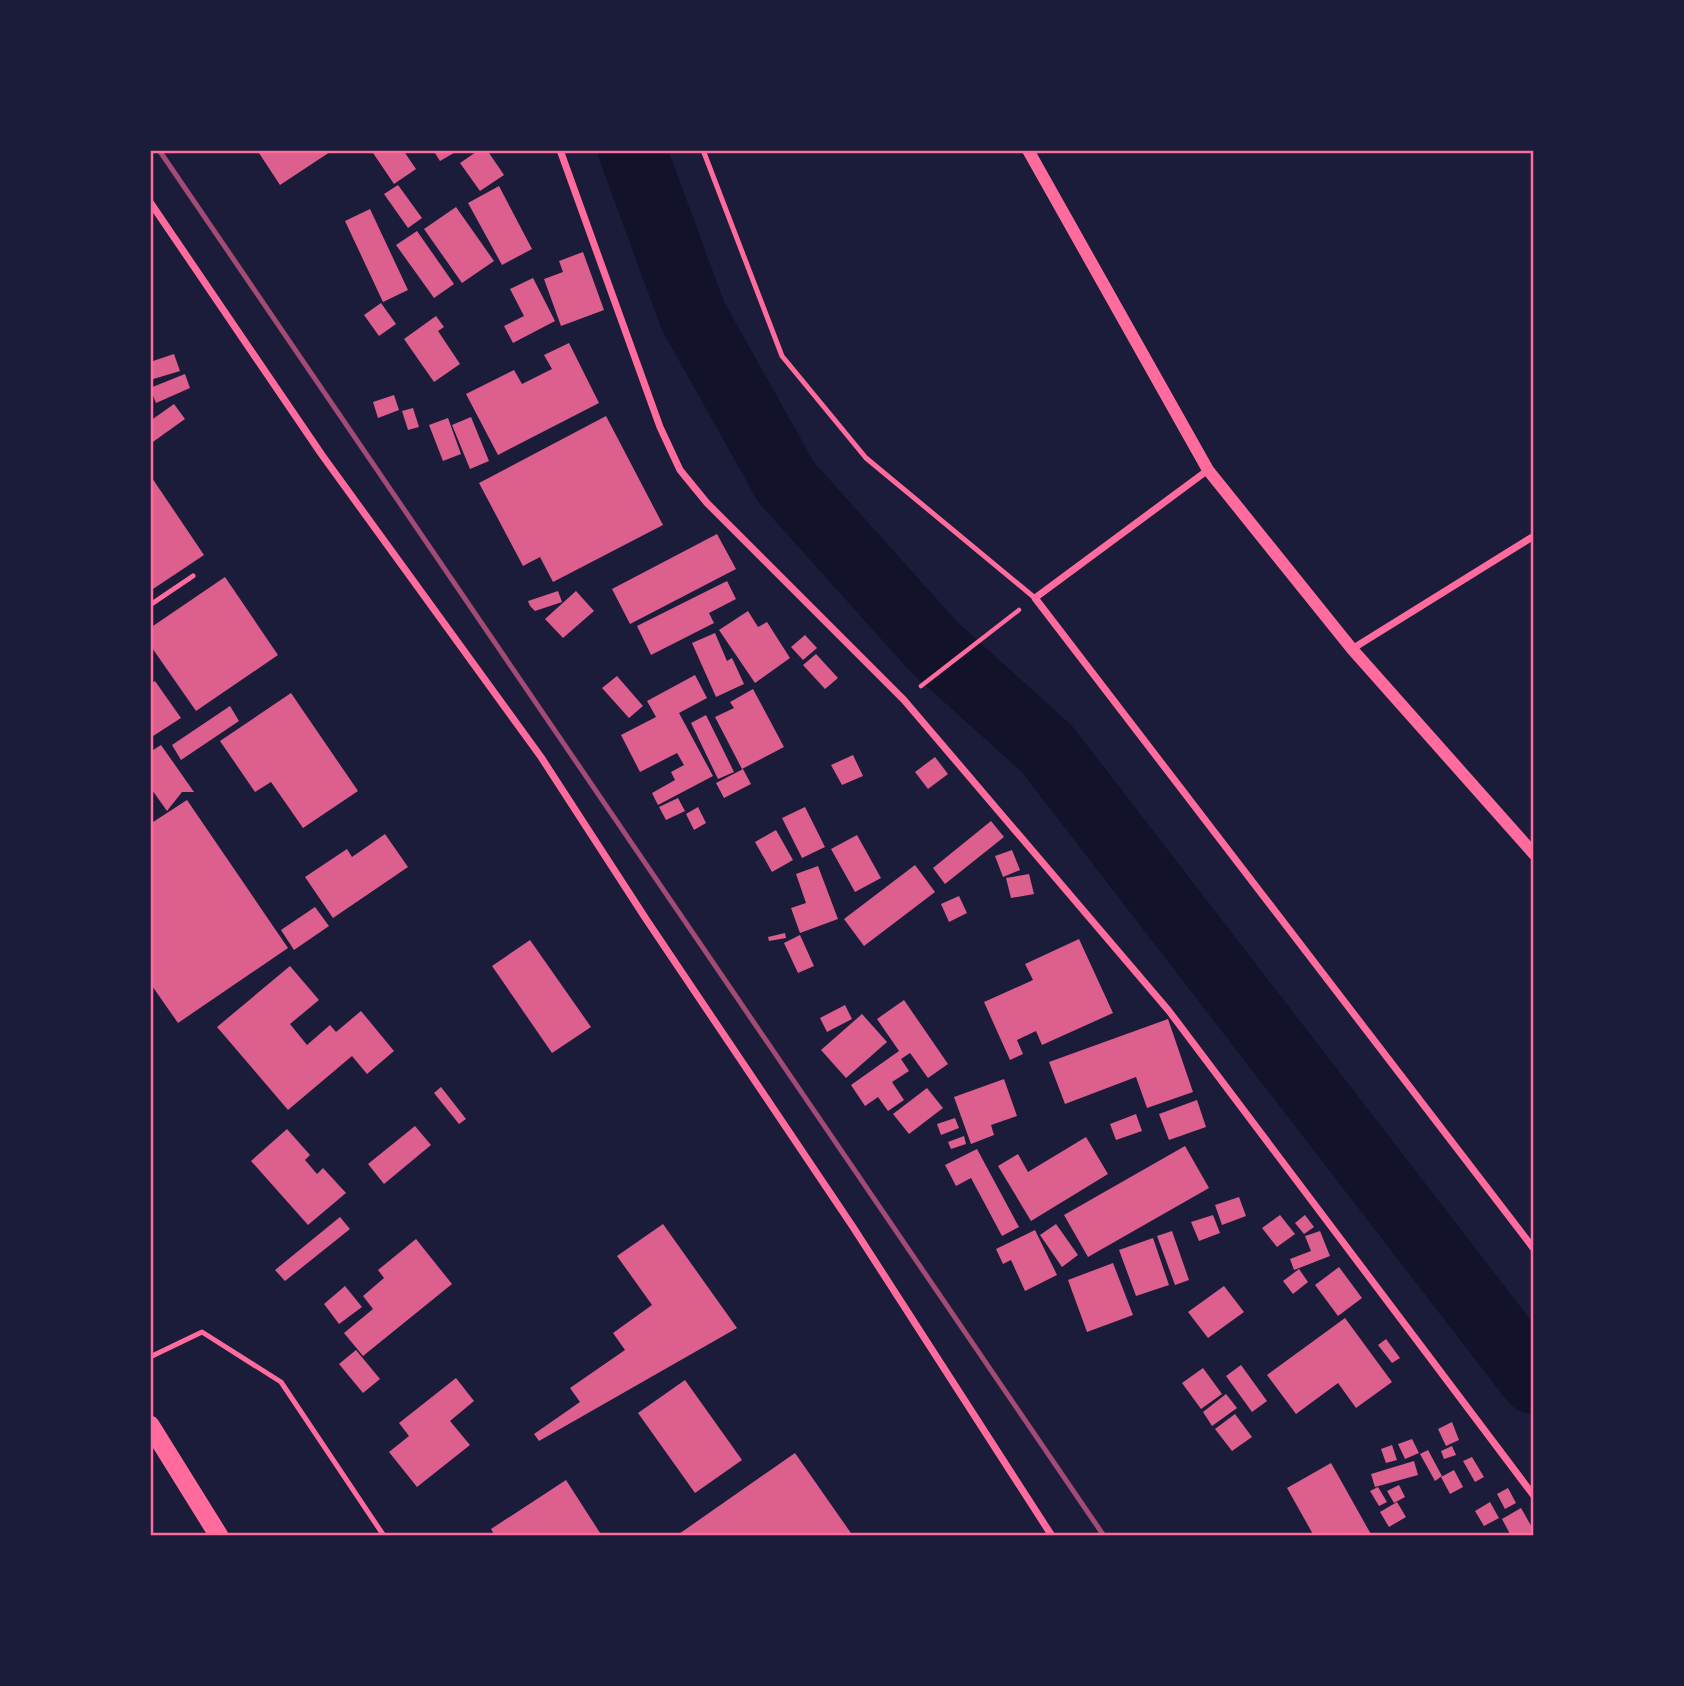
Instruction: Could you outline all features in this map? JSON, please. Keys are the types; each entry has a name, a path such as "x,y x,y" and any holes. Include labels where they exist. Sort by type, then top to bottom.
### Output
{"highway":[{"path":"150,1424 219,1535"}],"street":[{"path":"561,150 660,427 680,470 707,503 904,700 1169,1011 1534,1496"},
{"path":"1028,150 1208,470 1352,649 1534,854"},
{"path":"150,202 322,455 541,757 646,919 853,1227 1052,1535"},
{"path":"1208,470 1035,598 1534,1249"},
{"path":"1352,649 1534,536"}],"lane":[{"path":"703,150 782,356 866,458 1035,598"},
{"path":"150,605 193,576"},
{"path":"150,1357 202,1332 281,1382 384,1535"}],"path":[{"path":"904,700 1035,598"}],"building":[{"path":"257,150 333,150 280,185"},
{"path":"371,150 403,150 416,169 394,184"},
{"path":"433,150 459,150 440,161"},
{"path":"479,150 487,150 504,175 480,191 460,163"},
{"path":"398,185 422,218 408,228 384,194"},
{"path":"499,186 532,249 502,265 468,203"},
{"path":"456,207 494,261 462,283 424,229"},
{"path":"370,209 408,290 383,302 345,221"},
{"path":"417,231 454,284 434,298 396,245"},
{"path":"583,252 604,310 561,326 544,279 563,272 559,261"},
{"path":"533,278 555,321 513,343 504,326 524,316 510,289"},
{"path":"381,303 396,324 379,336 364,315"},
{"path":"436,316 444,327 438,331 460,364 434,382 404,339"},
{"path":"569,343 599,403 498,455 466,394 514,370 522,384 552,369 544,355"},
{"path":"174,354 180,371 150,380 150,362"},
{"path":"185,374 190,388 156,403 150,388"},
{"path":"394,395 399,410 378,418 373,402"},
{"path":"174,404 185,419 150,444 150,421"},
{"path":"413,408 419,427 408,430 402,411"},
{"path":"606,416 663,525 553,582 540,557 523,566 479,483"},
{"path":"471,417 489,461 470,469 452,425"},
{"path":"448,418 461,454 443,461 429,425"},
{"path":"150,475 204,555 150,591"},
{"path":"717,534 736,569 630,624 612,589"},
{"path":"225,577 278,655 196,711 150,645 150,628"},
{"path":"727,581 736,599 709,613 714,623 651,655 637,626"},
{"path":"558,591 562,602 535,611 530,606 528,601"},
{"path":"576,591 594,611 563,638 545,619"},
{"path":"748,611 758,627 767,622 790,658 755,683 719,630"},
{"path":"715,633 727,661 732,658 744,684 716,697 692,643"},
{"path":"805,635 817,648 803,660 791,647"},
{"path":"816,654 838,678 825,689 803,665"},
{"path":"695,675 707,698 679,713 713,776 658,805 652,793 675,780 671,772 684,765 677,753 640,772 621,735 656,717 647,701"},
{"path":"617,676 643,706 629,718 602,688"},
{"path":"155,681 181,718 150,738 150,684"},
{"path":"753,689 784,747 742,769 715,717 734,708 730,702"},
{"path":"291,693 358,791 303,828 271,782 255,792 220,741"},
{"path":"230,706 239,721 181,760 172,745"},
{"path":"706,715 734,772 718,779 691,723"},
{"path":"161,745 194,792 182,792 167,811 150,787 150,752"},
{"path":"853,755 863,776 842,785 831,765"},
{"path":"935,757 948,774 928,789 915,772"},
{"path":"743,769 751,784 724,798 716,783"},
{"path":"678,798 685,811 666,820 659,807"},
{"path":"187,800 288,948 178,1023 150,983 150,824"},
{"path":"698,807 706,823 694,830 686,814"},
{"path":"805,807 825,847 802,858 782,818"},
{"path":"991,821 1004,837 945,884 933,868"},
{"path":"776,830 793,860 772,872 755,842"},
{"path":"385,834 408,867 333,918 305,877 347,849 352,857"},
{"path":"857,835 881,878 855,892 831,849"},
{"path":"1012,850 1020,870 1003,877 995,856"},
{"path":"915,865 935,892 864,946 844,919"},
{"path":"818,866 838,919 800,933 791,908 806,903 796,874"},
{"path":"1029,874 1034,894 1011,898 1006,878"},
{"path":"959,896 967,913 949,922 941,904"},
{"path":"315,907 329,926 294,950 281,930"},
{"path":"785,933 786,938 769,941 768,937"},
{"path":"800,935 814,966 798,973 784,943"},
{"path":"1079,939 1113,1013 1042,1045 1036,1031 1017,1040 1023,1054 1010,1060 984,1002 1033,980 1025,964"},
{"path":"530,940 591,1027 552,1053 492,966"},
{"path":"290,966 319,1000 290,1024 307,1045 330,1025 336,1032 361,1011 394,1051 367,1074 352,1056 288,1110 217,1027"},
{"path":"904,1000 948,1064 928,1078 910,1053 901,1059 909,1071 892,1082 904,1100 888,1111 878,1097 865,1106 851,1085 899,1051 877,1019"},
{"path":"845,1005 852,1019 827,1032 820,1018"},
{"path":"862,1014 887,1042 846,1078 821,1050"},
{"path":"1168,1019 1193,1092 1147,1108 1136,1077 1065,1104 1049,1062"},
{"path":"1004,1079 1017,1116 991,1125 994,1135 971,1144 954,1097"},
{"path":"441,1087 466,1119 459,1124 434,1093"},
{"path":"927,1088 943,1108 909,1134 893,1114"},
{"path":"1197,1100 1206,1127 1169,1140 1159,1114"},
{"path":"1136,1114 1142,1131 1116,1140 1110,1124"},
{"path":"955,1118 959,1128 941,1135 937,1124"},
{"path":"415,1126 431,1145 384,1184 368,1164"},
{"path":"287,1129 310,1155 305,1160 317,1174 323,1168 346,1193 308,1225 251,1161"},
{"path":"964,1136 966,1144 951,1149 948,1142"},
{"path":"1086,1137 1108,1174 1031,1221 998,1166 1018,1154 1028,1172"},
{"path":"1185,1146 1209,1188 1088,1257 1064,1215"},
{"path":"977,1149 1019,1227 1002,1236 971,1178 956,1186 945,1165"},
{"path":"1239,1197 1246,1216 1222,1225 1215,1205"},
{"path":"1213,1215 1220,1233 1199,1241 1191,1222"},
{"path":"1280,1215 1295,1234 1277,1247 1262,1228"},
{"path":"1305,1215 1314,1227 1304,1234 1295,1223"},
{"path":"340,1217 350,1229 285,1281 275,1270"},
{"path":"663,1224 737,1328 539,1441 534,1434 580,1402 570,1388 625,1350 613,1333 652,1305 617,1256"},
{"path":"1056,1224 1078,1255 1062,1267 1040,1235"},
{"path":"1035,1230 1057,1275 1025,1291 1011,1260 1003,1264 996,1249"},
{"path":"1172,1231 1189,1280 1175,1285 1157,1236"},
{"path":"1320,1231 1330,1256 1294,1270 1290,1259 1311,1251 1305,1236"},
{"path":"1153,1238 1169,1285 1136,1296 1119,1250"},
{"path":"416,1239 452,1284 363,1356 344,1333 373,1309 363,1296 384,1278 378,1270"},
{"path":"1113,1263 1133,1315 1087,1332 1068,1280"},
{"path":"1339,1267 1362,1298 1338,1316 1315,1285"},
{"path":"1299,1269 1308,1282 1293,1294 1283,1281"},
{"path":"345,1286 362,1307 339,1324 324,1304"},
{"path":"1224,1286 1244,1312 1208,1338 1188,1312"},
{"path":"1345,1318 1392,1382 1356,1408 1338,1383 1296,1414 1267,1375"},
{"path":"1386,1339 1400,1358 1392,1363 1378,1345"},
{"path":"356,1350 380,1379 363,1393 339,1364"},
{"path":"1241,1365 1267,1401 1252,1412 1226,1376"},
{"path":"1203,1368 1222,1394 1201,1409 1182,1383"},
{"path":"456,1378 474,1401 450,1421 470,1445 417,1487 389,1452 409,1436 399,1423"},
{"path":"685,1380 742,1460 695,1493 638,1413"},
{"path":"1226,1394 1237,1408 1212,1426 1203,1412"},
{"path":"1235,1414 1252,1437 1232,1451 1215,1429"},
{"path":"1452,1422 1459,1440 1446,1446 1438,1429"},
{"path":"1412,1439 1419,1453 1405,1459 1398,1444"},
{"path":"1392,1445 1397,1460 1386,1463 1381,1449"},
{"path":"1452,1446 1456,1455 1444,1459 1441,1451"},
{"path":"1428,1450 1442,1476 1435,1481 1420,1454"},
{"path":"795,1453 853,1536 676,1536"},
{"path":"1472,1457 1484,1477 1475,1482 1463,1461"},
{"path":"1414,1461 1418,1475 1375,1487 1371,1474"},
{"path":"1331,1463 1372,1536 1314,1536 1287,1488"},
{"path":"1454,1470 1463,1487 1450,1494 1441,1477"},
{"path":"566,1480 602,1536 495,1536 491,1529"},
{"path":"1399,1485 1405,1497 1394,1503 1387,1491"},
{"path":"1378,1487 1387,1502 1379,1506 1370,1491"},
{"path":"1508,1488 1516,1503 1505,1509 1497,1494"},
{"path":"1397,1502 1406,1517 1389,1527 1380,1512"},
{"path":"1490,1502 1499,1518 1484,1526 1475,1511"},
{"path":"1521,1508 1534,1531 1526,1536 1511,1536 1502,1519"}],"waterway":[{"path":"632,150 693,316 786,482 934,647 1047,749 1534,1380"}],"railway":[{"path":"159,150 1104,1536"}]}
